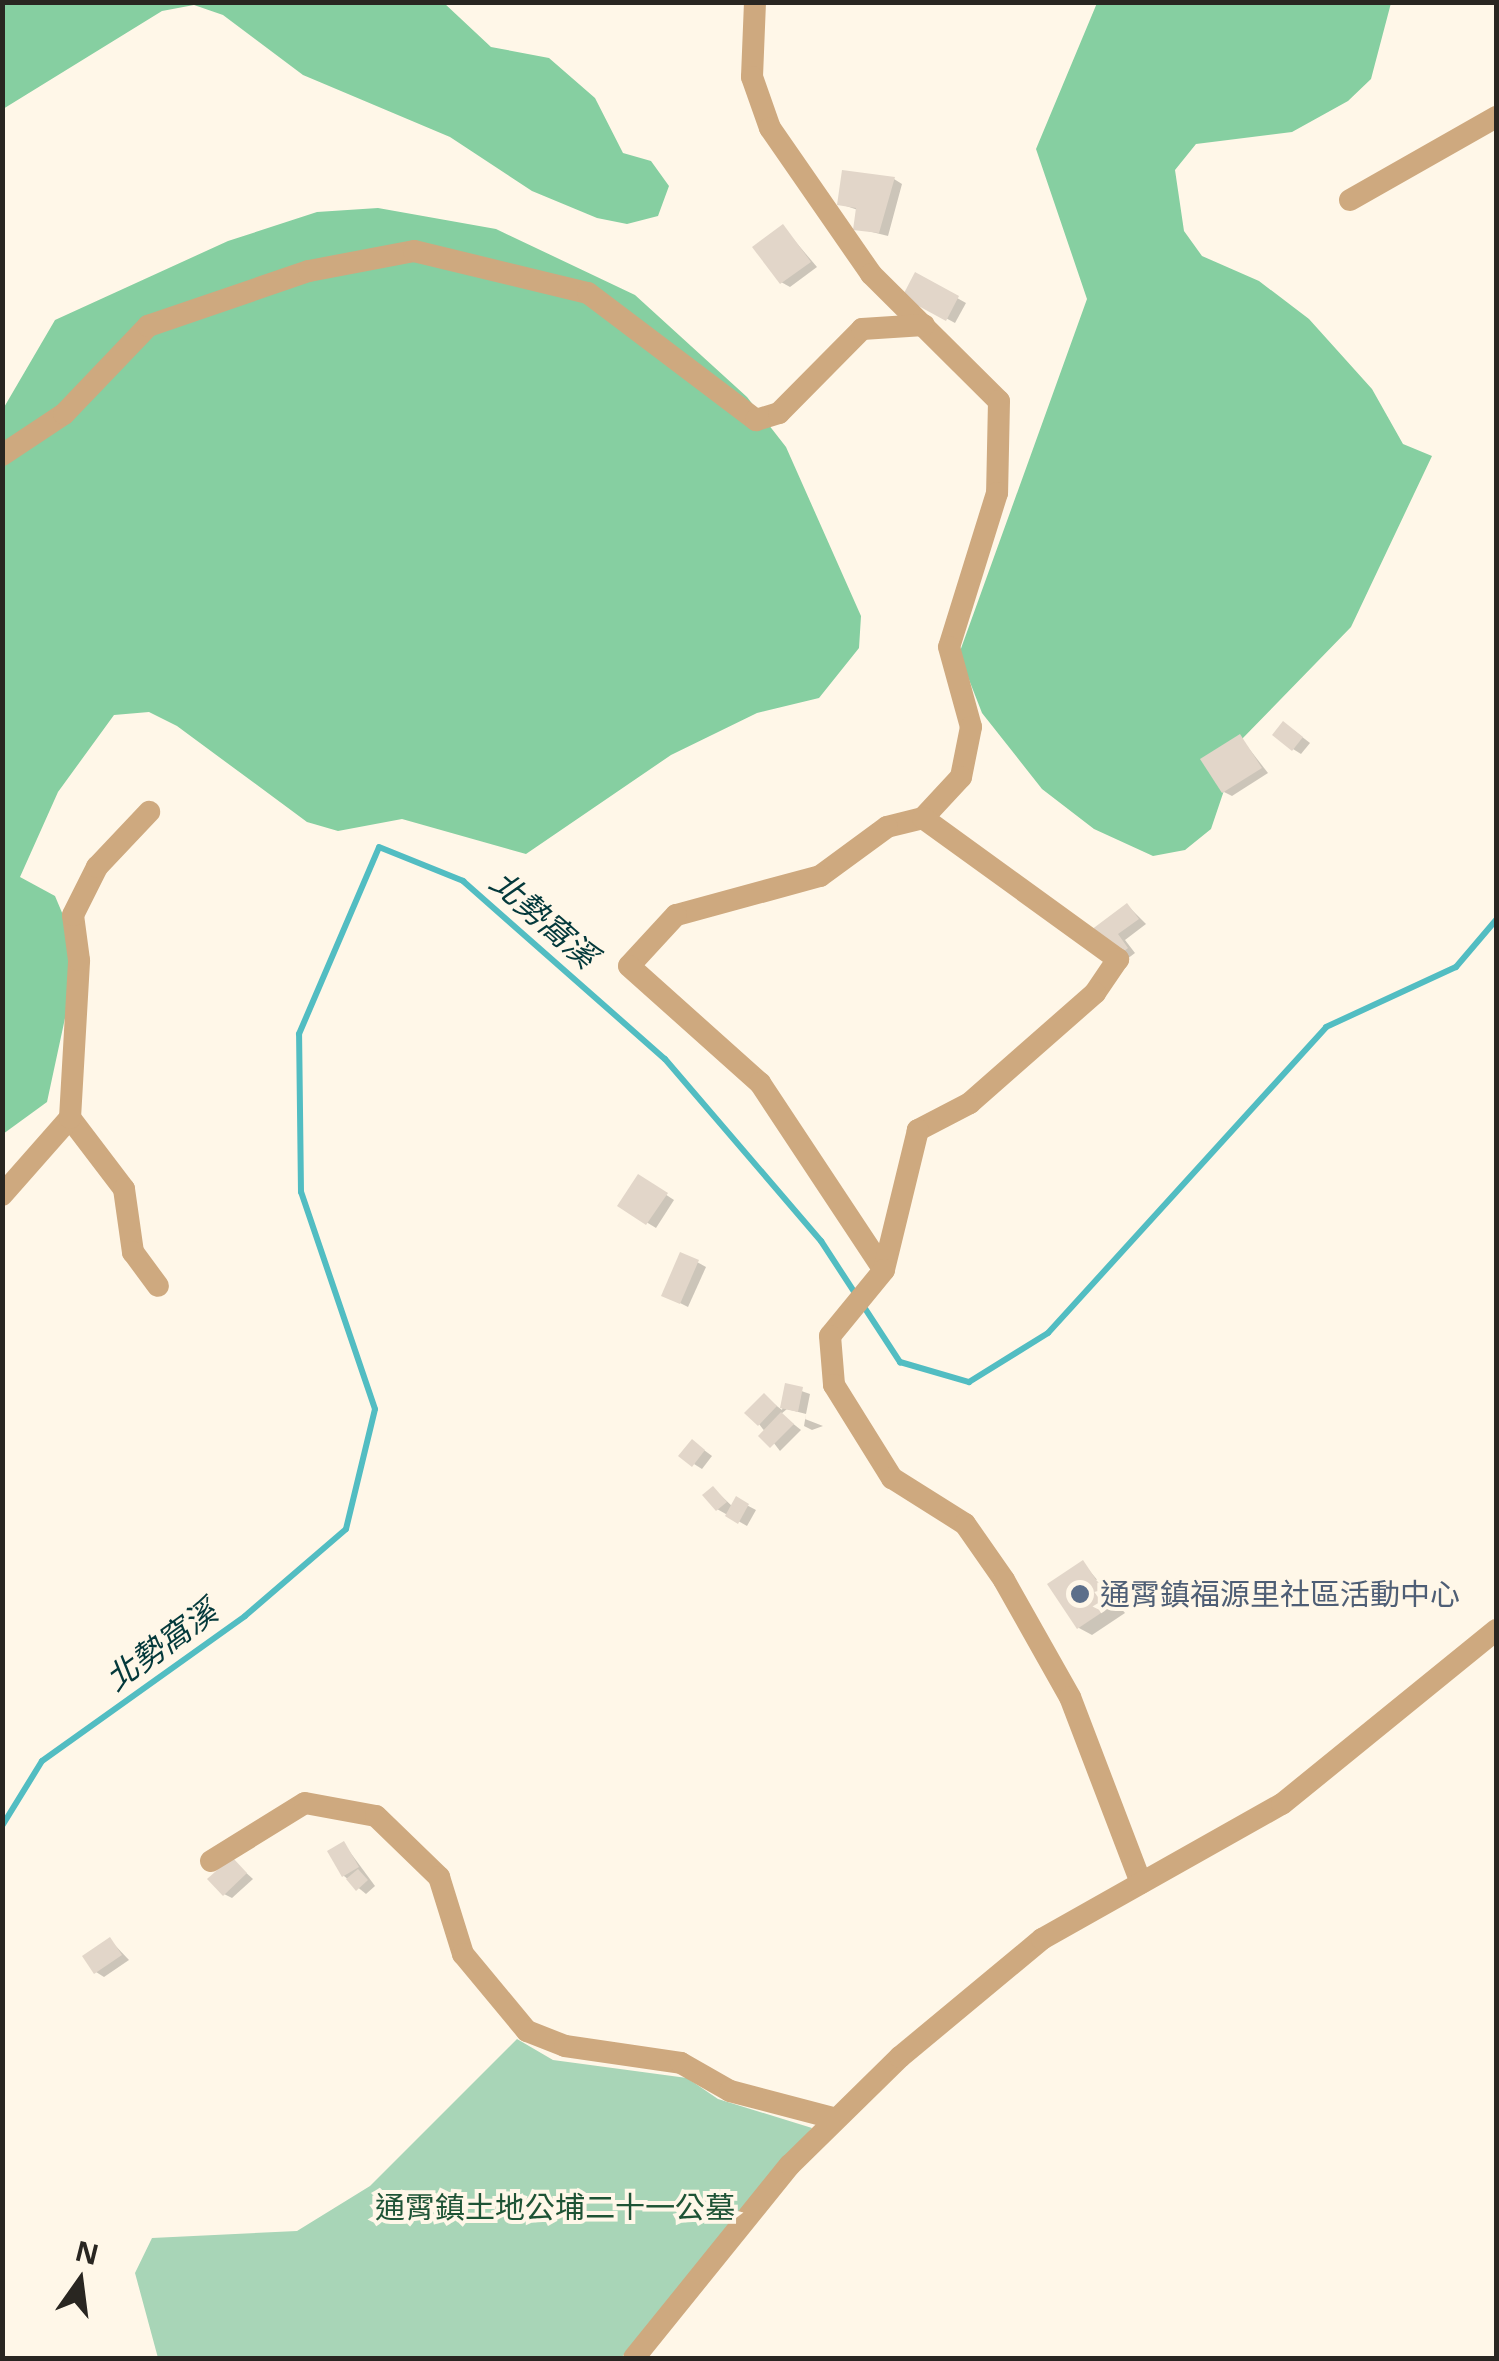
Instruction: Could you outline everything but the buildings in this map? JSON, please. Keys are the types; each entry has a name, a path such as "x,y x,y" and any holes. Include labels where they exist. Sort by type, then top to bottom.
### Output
{"street":[{"path":"755,2 752,78 770,128 871,274 999,402 997,493 949,647 968,744 961,777 922,818 886,827 820,876 676,914 629,966 760,1083 884,1270"},
{"path":"1350,200 1496,117"},
{"path":"2,455 64,414 148,326 308,271 414,251 588,293 756,420 778,413 862,329 924,325"},
{"path":"2,1195 70,1118 79,960 73,915 98,867 150,812"},
{"path":"922,818 1118,960 1096,993 970,1103 918,1130 884,1270 870,1293 830,1336 834,1385 892,1478 965,1524 1004,1580 1070,1697 1140,1883"},
{"path":"70,1118 124,1189 133,1252 158,1286"},
{"path":"634,2358 833,2118 1042,1939 1282,1804 1496,1630"},
{"path":"212,1861 305,1803 376,1816 439,1877 464,1954 527,2031 565,2046 680,2062 730,2091 833,2118"}],"green space":[{"path":"3,2 444,3 491,47 549,58 595,98 623,153 651,161 669,186 658,216 627,224 597,218 532,191 450,137 303,75 223,15 194,5 162,11 3,109"},
{"path":"1097,3 1391,3 1371,79 1348,101 1292,132 1196,144 1175,170 1184,231 1202,256 1259,281 1309,319 1372,389 1403,444 1432,456 1351,627 1241,740 1211,829 1185,850 1153,856 1094,829 1042,789 982,713 959,654 1087,299 1036,149"},
{"path":"378,208 496,229 635,295 747,397 786,447 861,616 859,648 819,698 757,713 671,755 526,854 402,819 338,831 307,822 177,726 149,712 114,715 58,792 20,877 55,896 79,953 47,1102 3,1134 3,409 55,320 228,241 317,212"},
{"name":"通霄鎮土地公埔二十一公墓","path":"517,2039 553,2060 687,2078 718,2099 812,2128 621,2358 158,2358 135,2273 152,2238 297,2231 370,2186"}],"waterway":[{"name":"北勢窩溪","path":"2,1826 42,1761 245,1616 346,1529 375,1409 301,1192 299,1034 379,847 463,881 665,1059 821,1241 900,1362 969,1382 1048,1333 1326,1027 1456,967 1496,920"}],"place":[{"name":"通霄鎮福源里社區活動中心","path":"1080,1594"}]}
